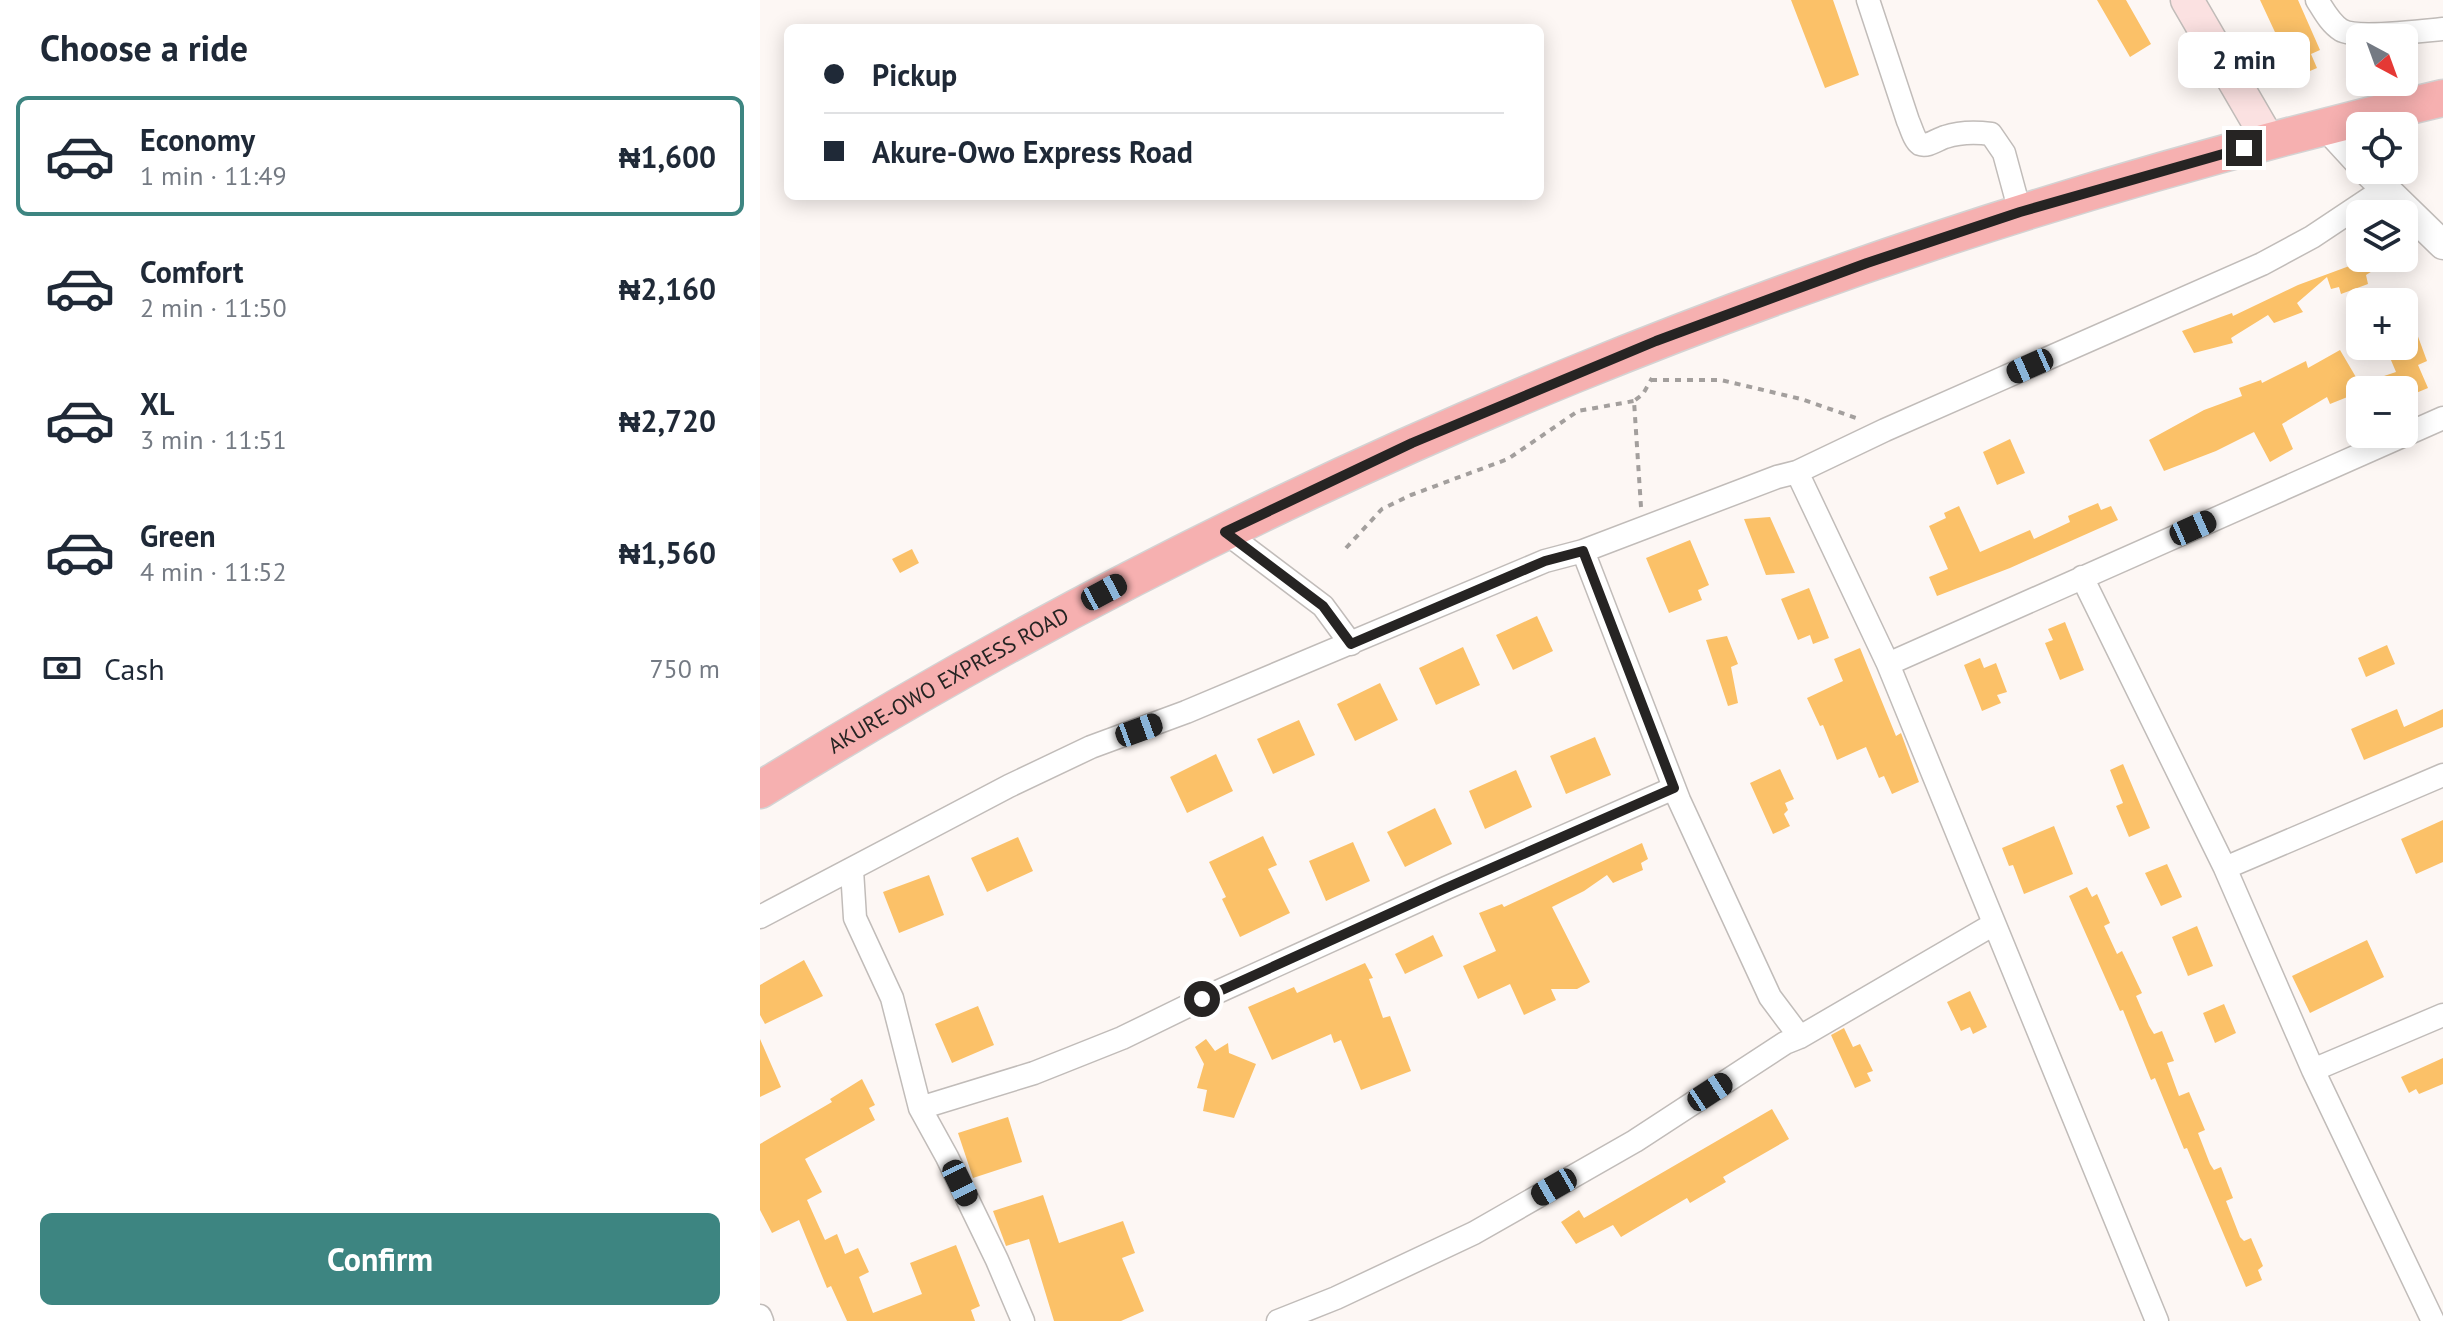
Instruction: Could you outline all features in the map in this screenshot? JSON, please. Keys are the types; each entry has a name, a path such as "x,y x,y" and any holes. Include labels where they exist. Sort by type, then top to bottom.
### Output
{"highway":[{"name":"AKURE-OWO EXPRESS ROAD","path":"760,790 1007,644 1129,579 1412,443 1656,341 1867,263 2020,212 2269,141 2443,98"}],"main road":[{"path":"2187,0 2269,141"}],"street":[{"path":"1868,0 1916,139 1920,144 1927,144 1947,136 1978,132 1991,134 2004,153 2020,212"},
{"path":"2317,0 2332,23 2345,32 2398,33 2443,29"},
{"path":"2326,126 2346,148"},
{"path":"760,917 1009,786 1091,747 1186,712 1545,561 1583,551 1797,472 1885,430 2262,264 2312,237 2371,184"},
{"path":"2379,184 2443,245"},
{"path":"1888,664 2443,418"},
{"path":"1797,472 1888,664 2157,1321"},
{"path":"1225,532 1323,606 1351,644"},
{"path":"1583,551 1674,788 1770,997 1800,1037"},
{"path":"2082,577 2225,868 2313,1070 2433,1321"},
{"path":"2225,868 2443,775"},
{"path":"920,1108 1034,1073 1122,1038 1446,888 1674,788"},
{"path":"852,870 855,918 892,998 920,1108 972,1209 1023,1321"},
{"path":"1278,1321 1336,1298 1474,1233 1635,1141 1785,1043 1994,924"},
{"path":"2313,1070 2443,1015"}],"path":[{"path":"1346,548 1382,509 1508,459 1578,411 1634,401 1643,394 1655,371 1656,341"},
{"path":"1651,380 1721,380 1801,399 1885,430"},
{"path":"1634,401 1642,528"}],"building":[{"path":"1791,0 1833,0 1859,75 1825,88"},
{"path":"2097,0 2126,0 2151,44 2130,57"},
{"path":"2260,0 2298,0 2320,50 2311,54 2317,68 2296,77"},
{"path":"2346,267 2346,272 2371,272 2366,275 2368,284 2346,288 2346,292 2341,294 2339,287 2331,289 2327,277 2297,303 2303,312 2274,323 2268,315 2231,338 2233,343 2194,353 2182,331 2232,313 2233,316 2298,285"},
{"path":"2418,337 2427,361 2418,365 2428,388 2418,392 2418,376 2384,376 2396,372 2391,360 2418,360"},
{"path":"2340,350 2355,376 2346,376 2346,398 2330,404 2327,397 2282,424 2293,449 2270,462 2254,432 2164,471 2149,440 2204,410 2242,396 2239,388 2261,380 2262,383 2306,361 2308,368"},
{"path":"2010,439 2025,473 1997,485 1983,452"},
{"path":"2098,503 2101,510 2111,506 2118,520 2010,568 1937,596 1929,577 1948,569 1929,526 1946,518 1944,513 1959,506 1980,552 2030,530 2034,539 2070,522 2068,516"},
{"path":"1770,517 1795,573 1766,575 1744,519"},
{"path":"1690,540 1709,585 1698,590 1702,600 1669,613 1646,558"},
{"path":"912,549 919,563 900,573 892,559"},
{"path":"1809,588 1829,638 1813,644 1810,635 1798,640 1781,599"},
{"path":"1537,616 1553,651 1513,670 1496,635"},
{"path":"2065,622 2084,670 2060,680 2045,643 2053,640 2048,629"},
{"path":"1727,636 1738,664 1731,667 1738,703 1728,706 1706,640"},
{"path":"2387,645 2395,664 2366,677 2358,658"},
{"path":"1463,647 1480,685 1436,705 1419,668"},
{"path":"1860,648 1896,736 1901,733 1919,782 1892,794 1884,776 1879,778 1866,747 1837,760 1823,725 1820,726 1807,698 1843,681 1834,659"},
{"path":"1980,658 1984,668 1996,663 2007,692 1997,695 2001,703 1982,711 1964,665"},
{"path":"1380,683 1398,720 1355,741 1337,704"},
{"path":"2397,709 2404,727 2443,709 2443,727 2364,760 2351,729"},
{"path":"1299,720 1315,755 1273,774 1257,739"},
{"path":"1595,737 1611,775 1566,794 1550,756"},
{"path":"1216,754 1233,791 1187,813 1170,777"},
{"path":"2123,764 2150,828 2129,837 2116,806 2123,803 2110,770"},
{"path":"1780,769 1794,799 1785,803 1788,810 1784,814 1790,826 1773,834 1750,783"},
{"path":"1516,770 1532,807 1485,829 1469,791"},
{"path":"1435,808 1452,844 1405,867 1387,832"},
{"path":"2443,820 2443,862 2416,874 2401,839"},
{"path":"2054,826 2073,874 2024,894 2013,865 2009,866 2002,848"},
{"path":"1263,836 1277,865 1268,869 1290,913 1240,937 1209,862"},
{"path":"1018,837 1033,871 987,892 971,858"},
{"path":"1353,842 1370,881 1326,901 1309,861"},
{"path":"1642,843 1648,859 1641,863 1643,870 1613,883 1607,875 1552,907 1590,982 1577,989 1551,989 1556,1000 1524,1015 1510,984 1478,999 1463,966 1496,951 1479,913 1502,904 1504,907"},
{"path":"2167,864 2182,897 2161,906 2145,873"},
{"path":"929,875 944,915 899,933 883,892"},
{"path":"2087,887 2092,897 2097,894 2110,923 2104,926 2117,954 2122,951 2142,993 2136,996 2149,1026 2154,1034 2162,1031 2174,1061 2167,1063 2179,1096 2189,1092 2205,1130 2198,1133 2210,1164 2214,1170 2221,1167 2233,1198 2226,1201 2240,1237 2244,1241 2251,1238 2263,1266 2258,1270 2262,1280 2246,1287 2187,1148 2184,1149 2155,1078 2151,1080 2123,1010 2120,1011 2069,896"},
{"path":"2197,926 2213,966 2188,976 2172,937"},
{"path":"1433,935 1443,956 1405,974 1395,954"},
{"path":"2367,940 2384,977 2310,1013 2292,976"},
{"path":"804,960 823,996 765,1024 760,1015 760,985"},
{"path":"1365,963 1373,978 1369,979 1383,1018 1390,1016 1411,1071 1361,1090 1341,1040 1334,1043 1331,1034 1272,1060 1248,1007 1294,987 1297,993"},
{"path":"1970,991 1987,1027 1973,1034 1970,1027 1961,1031 1947,1002"},
{"path":"2224,1004 2236,1033 2215,1043 2203,1013"},
{"path":"978,1006 994,1045 952,1063 935,1024"},
{"path":"1844,1028 1853,1047 1860,1044 1873,1071 1867,1073 1871,1081 1855,1088 1831,1035"},
{"path":"760,1039 781,1087 760,1097"},
{"path":"1206,1039 1215,1051 1228,1043 1229,1053 1256,1064 1234,1118 1203,1111 1207,1090 1197,1088 1204,1064 1195,1047"},
{"path":"2443,1058 2443,1084 2419,1094 2416,1089 2409,1093 2401,1077"},
{"path":"862,1079 875,1105 869,1108 875,1120 805,1159 822,1192 807,1200 825,1240 837,1234 845,1254 858,1248 869,1272 859,1277 873,1313 922,1294 910,1263 956,1245 980,1306 971,1310 975,1321 847,1321 831,1286 827,1288 799,1220 772,1233 760,1210 760,1144 832,1102 830,1099"},
{"path":"1772,1109 1789,1139 1723,1177 1726,1182 1690,1203 1687,1198 1621,1237 1613,1225 1576,1244 1561,1222 1579,1210 1584,1218"},
{"path":"1008,1117 1022,1162 973,1178 958,1133"},
{"path":"1043,1195 1059,1243 1123,1221 1135,1253 1122,1258 1144,1311 1121,1321 1054,1321 1029,1239 1006,1246 993,1211"}],"route":[{"path":"1202,999 1674,788 1583,551 1545,561 1351,644 1323,606 1225,532 1412,443 1656,341 1867,263 2020,212 2244,148"}]}
